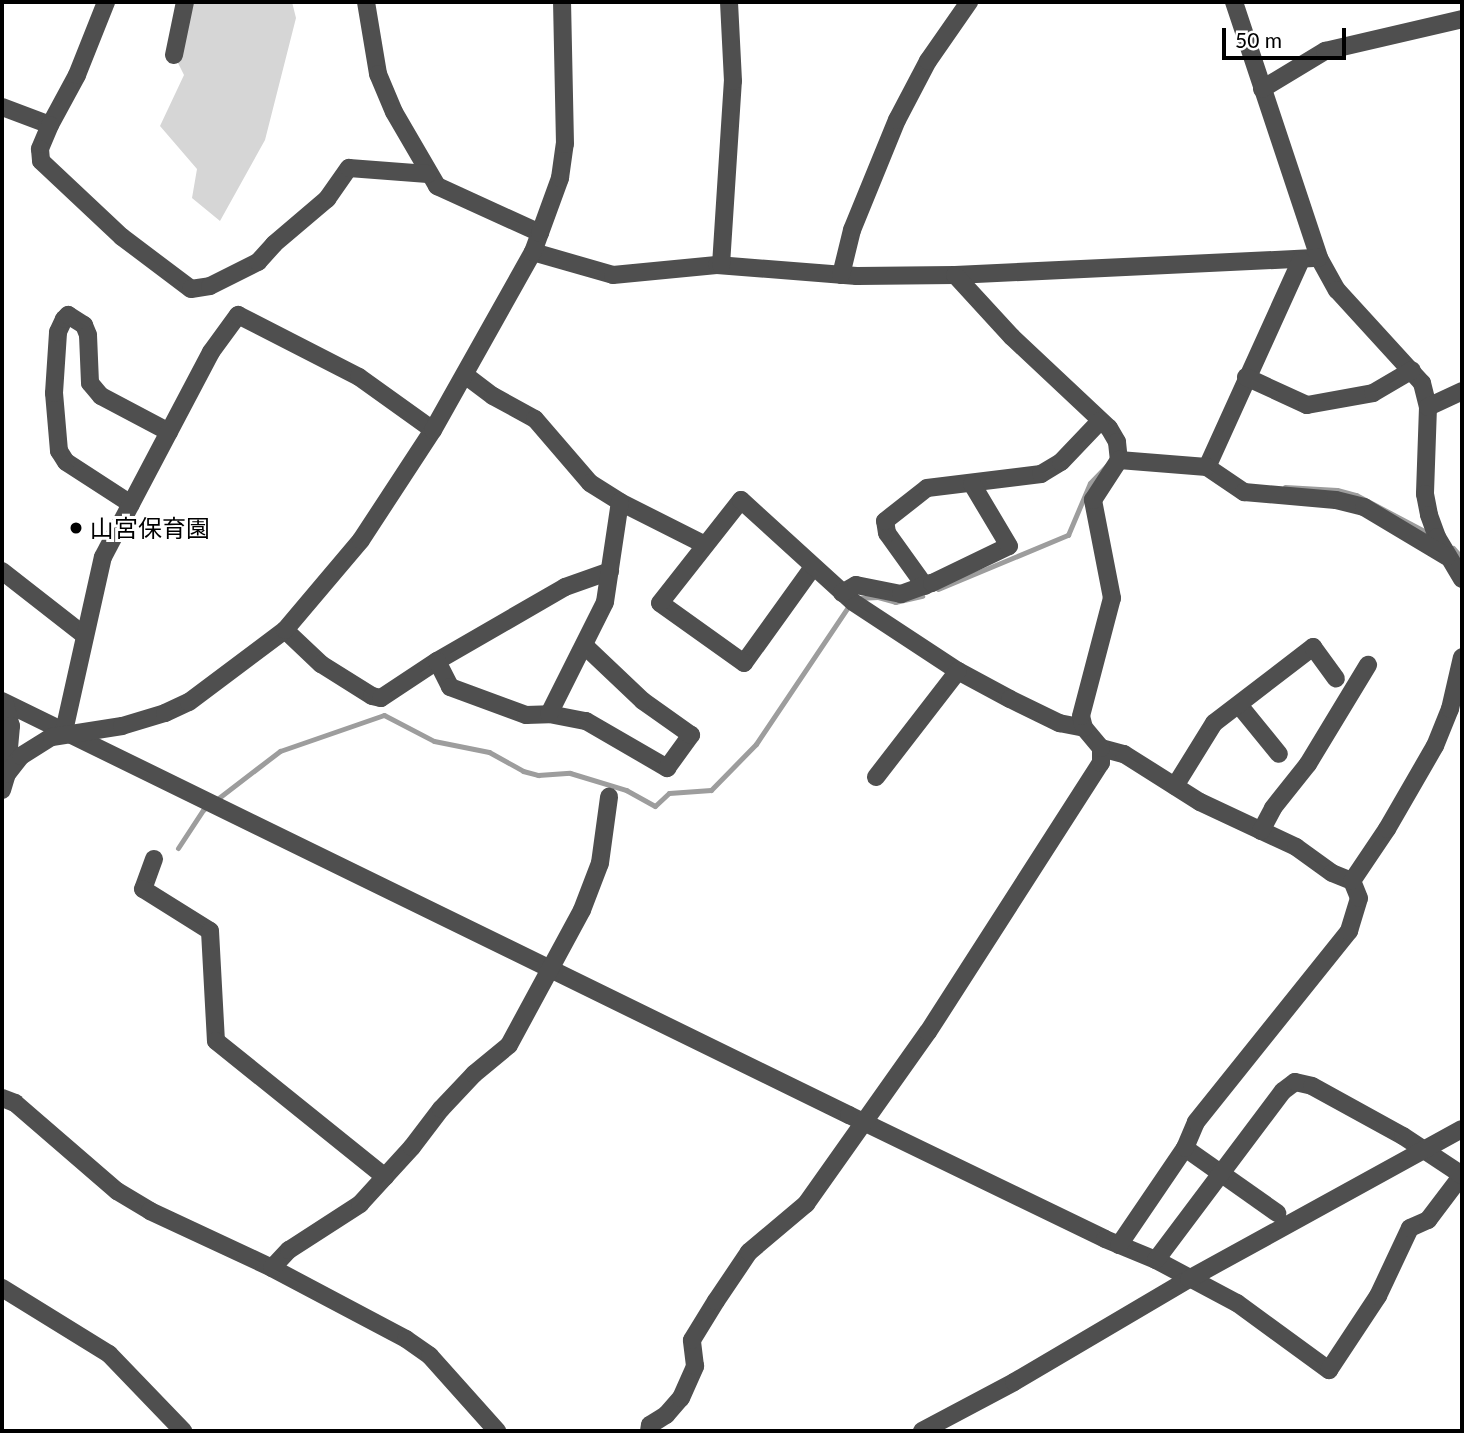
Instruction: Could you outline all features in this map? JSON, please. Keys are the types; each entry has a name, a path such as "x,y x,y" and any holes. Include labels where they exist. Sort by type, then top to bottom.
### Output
{"street":[{"path":"106,2 77,75 40,149 41,161 122,237 191,289 210,286 258,262 274,244 327,199 349,168 428,174"},
{"path":"174,55 185,2"},
{"path":"366,2 378,74 394,112 437,186 540,233"},
{"path":"4,782 21,756 52,737 122,726 165,713 189,702 285,630 361,540 433,430 533,252 560,178 565,144 562,2"},
{"path":"721,265 733,81 729,2"},
{"path":"841,275 852,230 897,120 928,61 969,2"},
{"path":"1234,2 1262,89 1310,259 1422,383 1428,407 1425,494 1437,537 1462,579"},
{"path":"1262,89 1325,51 1462,19"},
{"path":"2,107 50,125"},
{"path":"533,252 613,275 721,265 841,275 955,275 1310,259"},
{"path":"1207,467 1246,377 1310,259"},
{"path":"955,275 1012,337 1109,428 1117,442 1119,460 1093,500 1112,598 1081,716 1084,727 1101,748 1124,754 1175,786 1296,847 1332,873 1352,881 1359,898 1349,931 1196,1122 1185,1149 1119,1245"},
{"path":"131,504 66,462 59,451 54,393 58,332 68,315 84,325 88,335 90,383 102,397 169,432"},
{"path":"68,733 83,635 103,557 211,352 238,315 359,377 433,430"},
{"path":"1246,377 1307,405 1373,393 1412,370"},
{"path":"465,375 493,396 535,419 590,483 620,502 705,545"},
{"path":"1428,407 1462,391"},
{"path":"925,586 887,533 884,521 927,488 1041,474 1061,462 1100,421"},
{"path":"1119,460 1207,467 1244,492 1336,500 1364,507 1449,557"},
{"path":"842,593 856,585 901,594 925,586 1009,545 972,484"},
{"path":"813,567 744,663 660,603 741,500 842,593 958,671 1059,723 1084,727"},
{"path":"549,714 605,602 620,502"},
{"path":"2,571 83,635"},
{"path":"285,630 321,664 372,696 381,698 437,661 565,587 610,571"},
{"path":"437,661 450,687 526,715 549,714 586,721 667,768 691,735 643,701 585,646"},
{"path":"1175,786 1214,723 1313,647 1336,680"},
{"path":"1352,881 1387,829 1434,746 1450,709 1462,657"},
{"path":"1261,831 1273,808 1308,764 1368,665"},
{"path":"876,777 958,671"},
{"path":"3,703 864,1123 1119,1245 1156,1260 1267,1323 1329,1370 1378,1296 1410,1228 1428,1220 1462,1175 1424,1150 1312,1086 1295,1082 1283,1091 1156,1260"},
{"path":"3,703 11,737 4,782"},
{"path":"1239,705 1279,754"},
{"path":"649,1431 650,1425 666,1415 681,1398 695,1366 692,1340 749,1252 806,1204 928,1032 1093,778 1101,763 1101,748"},
{"path":"272,1268 289,1250 360,1204 441,1109 474,1074 509,1045 547,969 582,911 600,863 609,796"},
{"path":"154,859 143,889 210,931 216,1041 385,1177"},
{"path":"2,1098 15,1103 117,1191 150,1210 272,1268 406,1339 429,1356 497,1431"},
{"path":"922,1431 1014,1382 1188,1279 1462,1129"},
{"path":"1185,1149 1277,1213"},
{"path":"2,1288 109,1354 183,1431"}],"shaded area":[{"path":"185,2 292,2 296,18 265,140 220,221 192,198 197,169 160,126 184,75 174,55"}],"waterway":[{"path":"938,589 1068,535 1090,483 1113,459"},
{"path":"1285,487 1337,490 1356,495 1430,534"},
{"path":"1453,548 1462,558"},
{"path":"857,598 878,597 895,602 922,596"},
{"path":"178,848 203,810 280,751 384,715 434,741 489,752 523,771 538,775 570,773 626,790 655,806 669,793 711,790 756,744 850,604"}],"place":[{"name":"山宮保育園","path":"76,528"}]}
